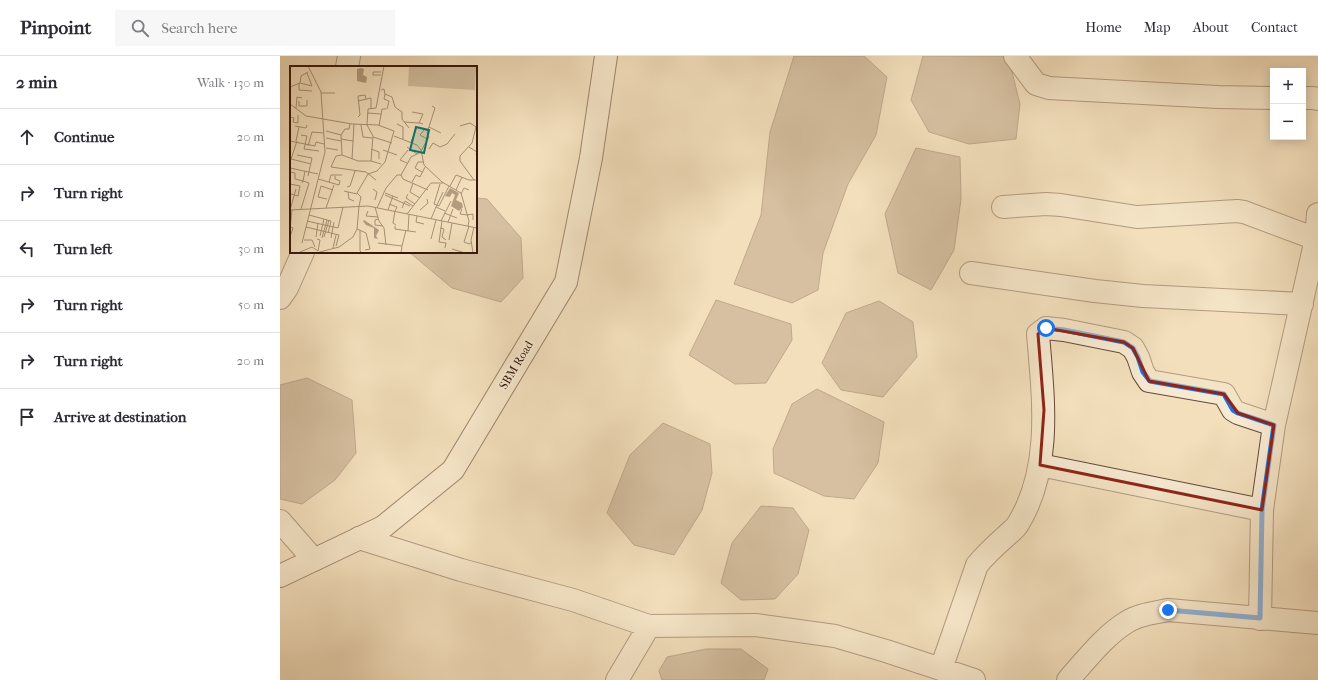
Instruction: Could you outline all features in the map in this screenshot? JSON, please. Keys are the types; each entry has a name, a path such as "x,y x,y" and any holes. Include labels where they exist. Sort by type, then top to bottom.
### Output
{"street":[{"path":"347,66 349,56"},
{"name":"SBM Road","path":"280,576 383,527 453,470 566,282 591,158 606,56"},
{"path":"1015,56 1036,84 1049,88 1218,97 1270,98"},
{"path":"1031,78 1035,56"},
{"path":"1306,98 1318,99"},
{"path":"1004,207 1053,204 1137,217 1237,211 1244,212 1316,239"},
{"path":"1260,618 1262,510 1274,425 1316,239 1318,214"},
{"path":"280,298 287,288 303,253"},
{"path":"971,274 1142,296 1302,304"},
{"path":"941,669 977,565 1017,525 1029,502 1040,465 1044,410 1038,334 1046,328 1064,330 1124,342 1133,348 1143,372 1150,381 1224,394 1233,410 1274,425"},
{"path":"1040,465 1262,510"},
{"path":"280,521 314,560"},
{"path":"359,538 461,570 573,600 649,626 756,625 835,636 974,680"},
{"path":"1068,680 1107,638 1127,621 1147,614 1168,610 1318,623"},
{"path":"617,680 649,626"}],"highlighted area":[{"path":"1046,328 1124,342 1133,348 1149,381 1224,394 1238,413 1274,425 1262,510 1040,465 1044,410 1038,334"}],"shaded area":[{"path":"794,56 864,56 887,77 876,135 848,184 823,253 818,290 792,303 734,284 761,215 770,132"},
{"path":"923,56 1008,56 1020,104 1016,139 969,144 929,132 911,100"},
{"path":"916,148 960,157 961,199 954,250 931,290 898,273 885,214"},
{"path":"477,198 487,199 521,238 523,278 501,302 452,288 410,253 477,253"},
{"path":"716,300 791,324 792,340 766,383 735,384 689,355"},
{"path":"879,301 913,322 917,357 883,397 841,390 822,363 846,313"},
{"path":"307,378 352,400 356,453 335,480 302,504 280,499 280,385"},
{"path":"817,389 884,422 878,463 854,499 824,496 774,473 773,449 792,404"},
{"path":"663,423 710,444 712,473 702,510 674,555 634,545 607,513 630,455"},
{"path":"761,506 793,508 809,530 798,574 775,599 741,600 721,583 732,543"},
{"path":"706,649 741,649 768,669 764,680 662,680 659,671 667,657"}],"route":[{"path":"1046,328 1064,330 1124,342 1133,348 1143,372 1150,381 1224,394 1233,410 1274,425 1262,510 1260,618 1168,610"}]}
